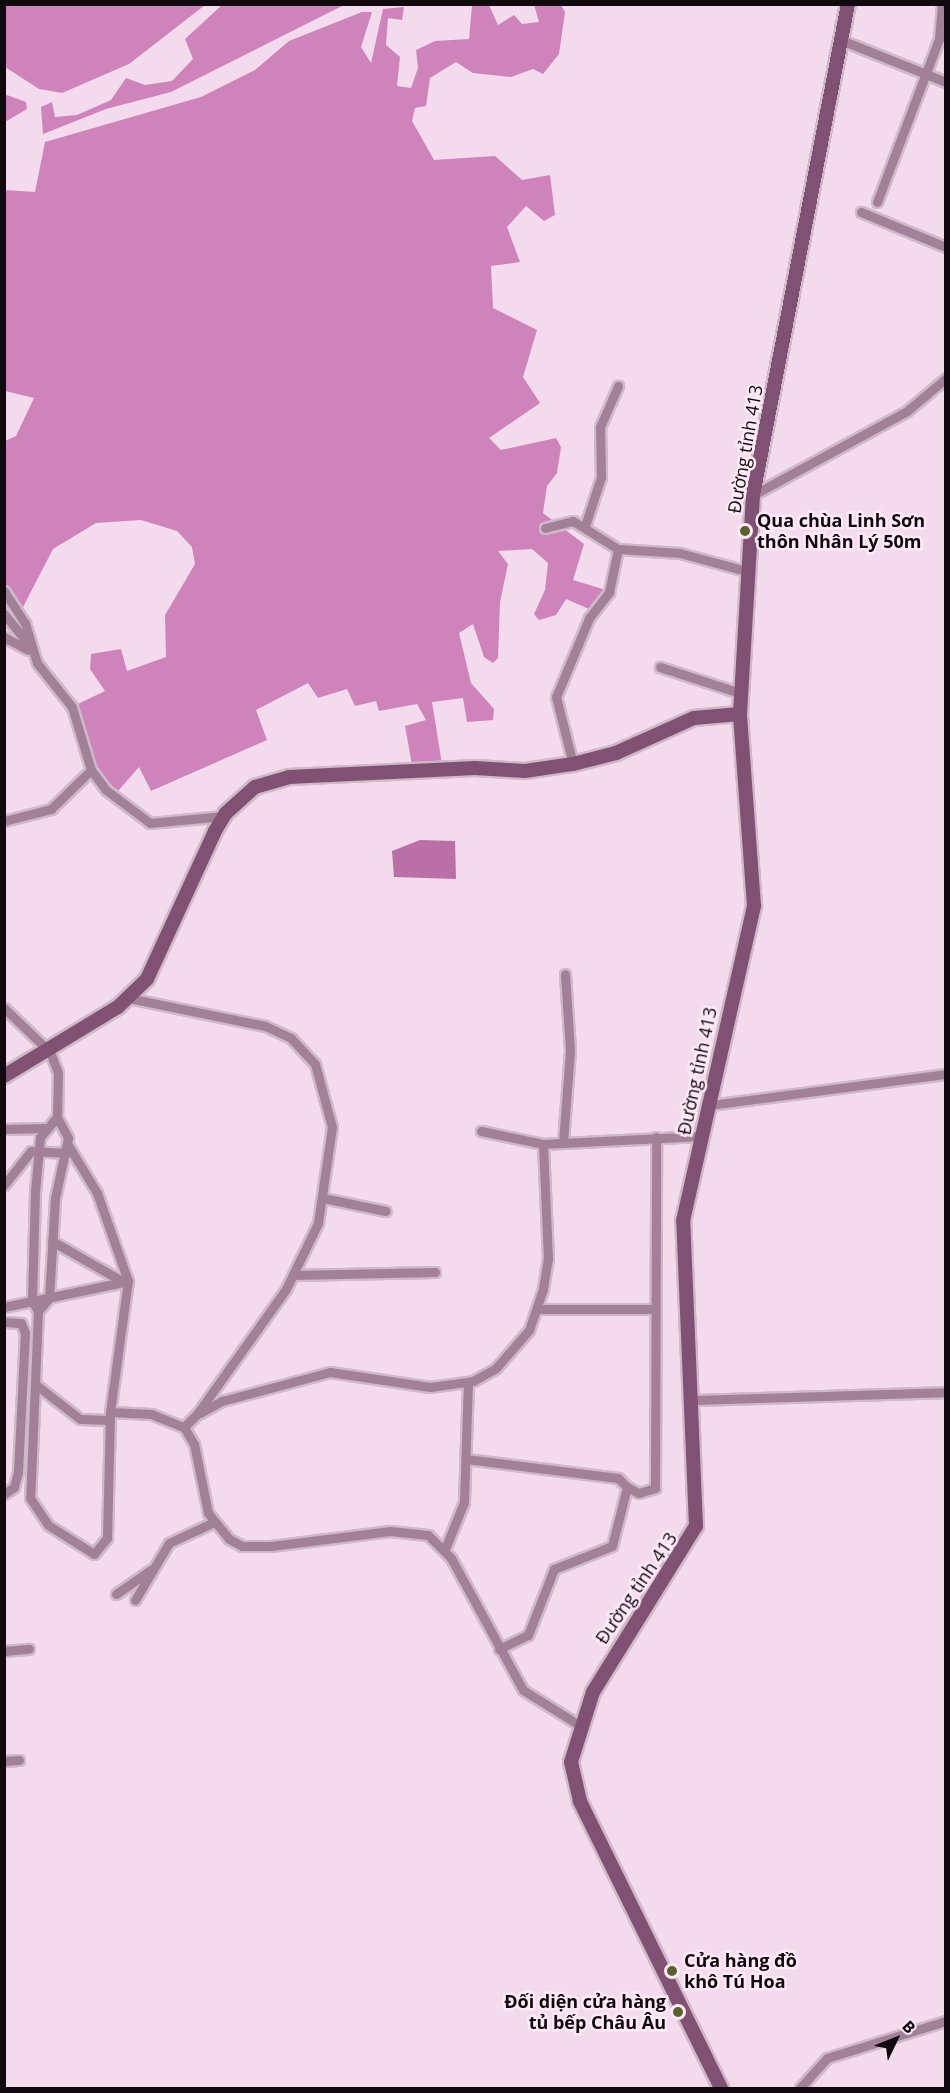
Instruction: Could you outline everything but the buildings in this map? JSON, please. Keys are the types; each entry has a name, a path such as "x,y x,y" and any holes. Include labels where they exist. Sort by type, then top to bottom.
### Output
{"main road":[{"name":"Đường tỉnh 413","path":"721,2088 580,1801 571,1762 579,1725 613,1654 675,1568 696,1526 683,1221 754,906 740,714 746,571 753,495 848,4"},
{"path":"4,1077 50,1052 129,998 147,979 224,816 255,787 289,777 476,768 525,771 573,764 616,753 694,718 740,714"}],"street":[{"path":"877,202 939,39 942,4"},
{"path":"840,40 926,72 945,82"},
{"path":"861,212 945,247"},
{"path":"753,495 916,406 945,378"},
{"path":"585,526 601,477 600,427 618,386"},
{"path":"545,528 563,520 585,526 618,549 680,553 746,571"},
{"path":"573,764 556,697 589,618 609,592 618,549"},
{"path":"4,591 25,623 32,651"},
{"path":"4,614 72,706 91,770 106,790 144,822 170,825 224,816"},
{"path":"4,637 32,651"},
{"path":"660,667 740,693"},
{"path":"6,818 51,808 91,770"},
{"path":"563,1143 570,1050 565,974"},
{"path":"129,998 265,1026 303,1047 315,1064 330,1108 323,1198 318,1223 294,1275 197,1414 184,1428"},
{"path":"4,1008 50,1052 58,1074 57,1117 68,1149 97,1193 124,1281 110,1416 107,1538 94,1554 48,1525 32,1505 38,1311 32,1301 39,1148 46,1128 57,1117"},
{"path":"710,1106 945,1074"},
{"path":"4,1129 46,1128"},
{"path":"481,1131 543,1144 702,1136"},
{"path":"466,1459 618,1478 627,1487 639,1493 655,1488 652,1309 656,1137"},
{"path":"197,1414 222,1401 330,1372 421,1387 468,1382 508,1358 537,1310 548,1258 543,1144"},
{"path":"4,1185 24,1156 39,1148 68,1149"},
{"path":"38,1311 49,1298 52,1241 68,1149"},
{"path":"323,1198 386,1211"},
{"path":"52,1241 124,1281"},
{"path":"294,1275 435,1272"},
{"path":"4,1307 124,1281"},
{"path":"537,1310 652,1309"},
{"path":"4,1322 21,1323 25,1333 20,1462 14,1487 4,1494"},
{"path":"446,1549 464,1502 468,1382"},
{"path":"35,1384 80,1419 151,1414 184,1428 214,1522 242,1546 413,1530 446,1549 523,1690 579,1725"},
{"path":"692,1400 945,1392"},
{"path":"500,1649 528,1635 554,1569 612,1546 627,1487"},
{"path":"135,1600 152,1569 179,1535 214,1522"},
{"path":"116,1594 152,1569"},
{"path":"4,1651 29,1649"},
{"path":"4,1761 19,1760"},
{"path":"800,2088 827,2058 945,2022"}],"shaded area":[{"path":"4,5 205,5 129,64 62,93 39,89 5,67"},
{"path":"222,5 344,5 171,92 106,109 43,134 41,107 52,102 55,117 77,115 111,100 126,78 145,85 172,81 193,59 185,39"},
{"path":"472,5 489,5 498,25 514,15 522,24 539,22 534,5 561,5 565,12 559,54 543,74 533,69 511,77 473,73 456,62 430,78 426,106 415,108 412,121 434,160 495,156 522,180 550,175 555,215 544,221 526,206 507,227 520,262 491,266 493,308 537,330 523,377 540,403 489,438 501,450 556,438 561,447 557,473 547,486 543,513 584,544 573,580 606,590 606,597 589,609 566,599 556,615 539,620 534,614 545,590 548,563 532,549 498,551 508,564 500,602 498,658 493,663 484,657 473,624 459,633 471,683 494,709 493,720 467,722 463,698 432,702 442,764 412,765 405,726 426,720 417,704 379,711 376,701 355,706 347,689 318,698 308,683 256,710 267,740 151,791 139,767 118,791 111,789 97,767 78,704 105,691 90,669 91,654 121,649 127,671 166,657 165,615 195,564 192,547 177,531 141,520 96,523 53,549 22,609 5,587 5,441 16,436 34,398 5,391 4,185 5,190 35,192 45,142 201,97 255,70 289,41 362,12 372,12 361,47 371,63 383,9 404,7 402,20 388,18 386,45 400,57 397,86 411,88 418,68 416,50 435,41 469,39"},
{"path":"4,94 26,102 27,109 5,122"},
{"path":"420,840 455,841 456,879 394,877 392,851"}],"place":[{"name":"Qua chùa Linh Sơn thôn Nhân Lý 50m","path":"745,531"},
{"name":"Cửa hàng đồ khô Tú Hoa","path":"672,1971"},
{"name":"Đối diện cửa hàng tủ bếp Châu Âu","path":"678,2012"}]}
